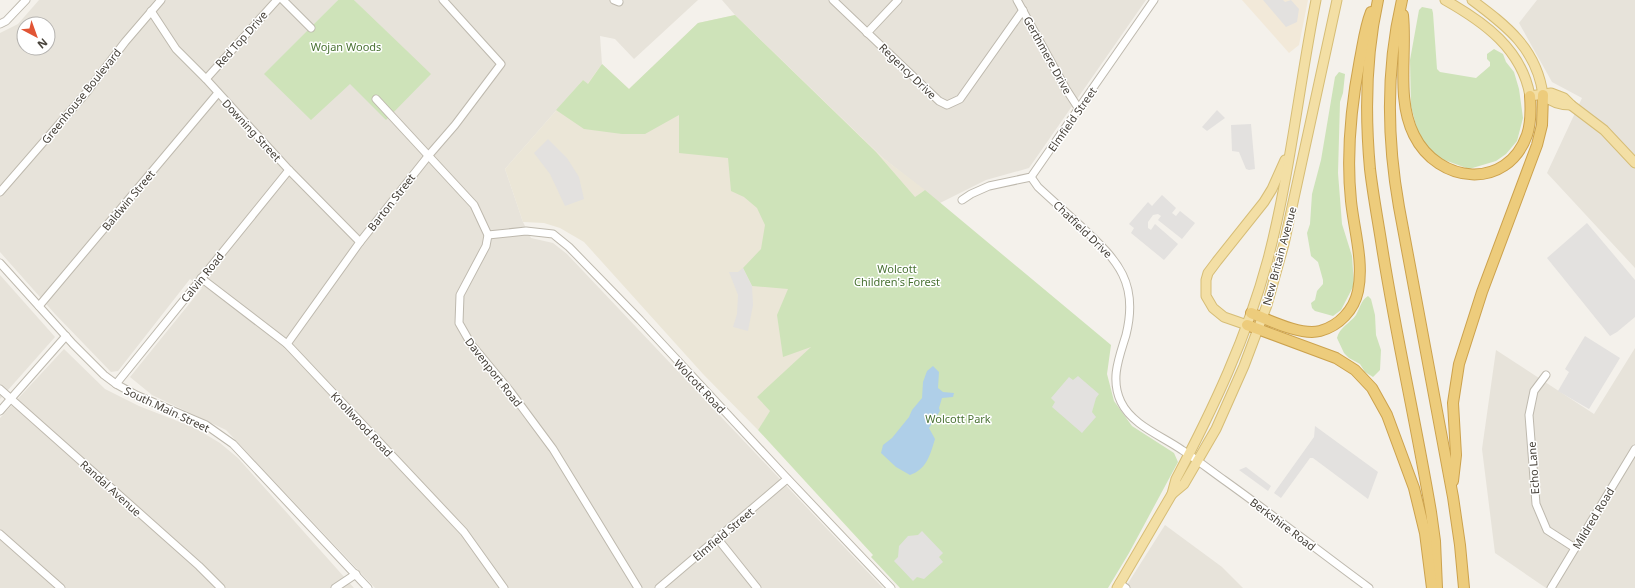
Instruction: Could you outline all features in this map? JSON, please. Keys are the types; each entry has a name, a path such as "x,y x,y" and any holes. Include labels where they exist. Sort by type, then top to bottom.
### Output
{"highway":[{"path":"1251,313 1301,331 1318,331 1329,327 1342,318 1350,310 1356,299 1359,285 1359,271 1350,198 1350,131 1354,91 1365,30 1370,14 1378,0"},
{"path":"1378,0 1372,38 1369,78 1368,125 1370,167 1393,314 1431,512 1435,541 1437,588"},
{"path":"1402,2 1404,88 1407,115 1411,130 1420,146 1435,162 1454,172 1471,175 1488,172 1504,165 1519,150 1527,135 1530,115 1530,96"},
{"path":"1402,2 1395,39 1391,77 1390,115 1392,162 1402,229 1452,488 1464,588"},
{"path":"1452,488 1456,455 1453,403 1459,364 1482,292 1537,145 1542,125 1543,95"},
{"path":"1247,325 1313,348 1342,360 1362,376 1377,396 1387,415 1400,448 1418,504 1426,543 1432,588"}],"main road":[{"name":"New Britain Avenue","path":"1121,586 1172,494 1176,479 1223,385 1251,313 1270,251 1292,144 1316,0"},
{"path":"1445,0 1483,24 1505,44 1520,67 1527,83 1530,96 1553,93 1564,98 1599,126 1635,163"},
{"path":"1472,0 1505,25 1524,46 1538,71 1543,95"},
{"name":"New Britain Avenue","path":"1172,494 1184,484 1227,407 1258,329 1286,239 1337,3"},
{"path":"1247,325 1224,317 1213,308 1206,296 1206,280 1208,273 1217,260 1264,202 1274,185 1292,144"}],"street":[{"path":"0,24 10,17 26,0"},
{"name":"Greenhouse Boulevard","path":"0,192 86,93 125,42 161,0"},
{"name":"Red Top Drive","path":"206,79 277,0"},
{"path":"283,0 311,28"},
{"name":"Barton Street","path":"286,344 360,242 429,155 455,126 501,64 443,0"},
{"name":"Regency Drive","path":"833,0 939,101 947,105 960,99 1023,10"},
{"path":"867,33 898,0"},
{"name":"Gerthmere Drive","path":"1017,0 1066,89 1079,109"},
{"name":"Elmfield Street","path":"1031,177 1154,0"},
{"name":"Downing Street","path":"151,11 176,49 206,79 289,170 360,242"},
{"name":"Baldwin Street","path":"39,306 218,93"},
{"path":"376,100 429,155 474,205 488,235"},
{"name":"Calvin Road","path":"116,384 289,170"},
{"path":"962,200 989,186 1031,177"},
{"name":"Chatfield Drive","path":"1031,177 1038,187 1111,256 1122,274 1129,296 1130,313 1116,370 1116,387 1122,403 1132,417 1198,461"},
{"name":"Wolcott Road","path":"488,235 526,230 553,234 559,238 640,320 787,479 891,588"},
{"name":"Davenport Road","path":"488,235 486,246 460,295 459,323 471,344 510,391 553,449 638,588"},
{"name":"South Main Street","path":"0,263 94,367 116,384 136,395 206,426 233,444 368,588"},
{"name":"Knollwood Road","path":"201,278 286,344 464,532 504,588"},
{"path":"0,411 66,336"},
{"name":"Echo Lane","path":"1546,375 1534,391 1529,415 1536,504 1547,530 1575,548"},
{"name":"Randal Avenue","path":"0,389 199,566 221,588"},
{"name":"Mildred Road","path":"1551,588 1635,449"},
{"name":"Berkshire Road","path":"1198,461 1369,588"},
{"name":"Elmfield Street","path":"659,588 787,479"},
{"path":"0,534 61,588"},
{"path":"717,538 757,588"},
{"path":"335,588 356,574"}],"shaded area":[{"path":"39,0 338,0 265,74 350,84 430,74 354,0 698,0 634,59 615,39 600,36 602,64 587,85 583,80 505,169 523,222 531,238 553,243 567,254 883,588 375,588 226,430 152,395 130,377 202,288 190,279 118,371 111,372 55,314 0,252 0,33 16,25 16,56 56,56 56,16 25,16"},
{"path":"722,0 1146,0 1029,168 986,180 940,203 883,158 735,15"},
{"path":"1242,0 1308,0 1299,45 1289,53"},
{"path":"1263,0 1283,0 1285,2 1291,0 1299,9 1297,22 1286,27"},
{"path":"1537,0 1635,0 1635,268 1547,173 1582,98 1552,82 1519,23"},
{"path":"735,15 883,158 925,190 859,238 828,324 758,430 703,374 584,242 560,228 544,223 523,222 505,169 583,80 587,84 602,64 629,89 698,23"},
{"path":"1217,110 1225,118 1207,131 1202,127"},
{"path":"1251,124 1255,169 1249,170 1246,169 1239,152 1232,151 1231,125"},
{"path":"548,139 567,158 579,177 584,199 565,206 550,174 534,153"},
{"path":"1162,195 1176,208 1172,213 1176,216 1180,211 1195,223 1182,239 1158,220 1161,216 1158,214 1153,215 1148,222 1148,228 1151,230 1155,224 1178,244 1164,260 1131,233 1134,228 1129,224 1148,202 1152,206"},
{"path":"1587,223 1635,280 1635,317 1610,336 1547,258"},
{"path":"743,268 752,286 753,305 748,331 733,327 737,314 738,295 729,272 738,272"},
{"path":"0,275 55,337 0,399"},
{"path":"1585,336 1620,358 1589,409 1558,391 1569,372 1565,369"},
{"path":"1635,348 1635,588 1546,588 1495,553 1482,449 1496,350 1594,414"},
{"path":"64,349 105,389 139,406 195,428 220,443 238,458 354,588 0,588 0,418"},
{"path":"1078,376 1099,394 1096,398 1092,412 1096,417 1082,433 1052,407 1055,402 1051,398 1069,377 1073,380"},
{"path":"1315,426 1378,472 1368,499 1313,458 1310,458 1281,498 1274,493 1314,437"},
{"path":"1246,467 1271,486 1268,491 1239,470"},
{"path":"1165,525 1222,567 1243,588 1125,588"},
{"path":"922,531 943,553 939,557 943,562 924,579 917,577 913,581 894,561 898,557 899,546 908,536 918,535"}],"green space":[{"name":"Wojan Woods","path":"338,0 354,0 431,74 386,120 350,84 311,120 264,74"},
{"path":"1422,7 1432,9 1437,69 1440,72 1476,78 1490,66 1490,62 1487,59 1487,54 1494,49 1503,54 1506,62 1514,72 1519,89 1523,118 1517,141 1506,154 1496,161 1469,169 1439,158 1427,148 1418,133 1411,106 1410,60 1419,10"},
{"name":"Wolcott Park","path":"735,15 876,152 915,197 925,190 1111,345 1107,374 1114,401 1132,426 1174,453 1178,462 1129,553 1108,588 900,588 871,557 873,555 758,430 770,411 757,397 811,347 783,357 777,315 788,289 752,286 743,268 761,249 765,225 757,208 744,197 731,191 728,158 679,153 679,115 645,134 622,134 584,129 556,110 583,80 588,84 602,64 629,89 698,23"},
{"path":"1339,72 1345,74 1343,93 1340,102 1338,173 1342,224 1352,256 1354,285 1341,310 1333,316 1315,311 1312,308 1311,303 1315,300 1317,291 1323,284 1323,280 1318,262 1311,256 1307,233 1310,224 1312,194 1321,160 1335,77"},
{"path":"1368,296 1371,299 1375,315 1376,335 1381,350 1380,370 1373,377 1365,372 1360,364 1349,358 1344,353 1337,338 1342,328 1354,318 1362,302"}],"water":[{"path":"933,366 939,372 938,388 943,392 954,393 953,397 942,398 939,408 940,411 929,428 935,439 927,461 920,469 910,475 896,467 881,453 883,445 892,438 922,398 923,382 927,371"}],"park label":[{"name":"Wolcott Children's Forest","path":"897,274"}]}
